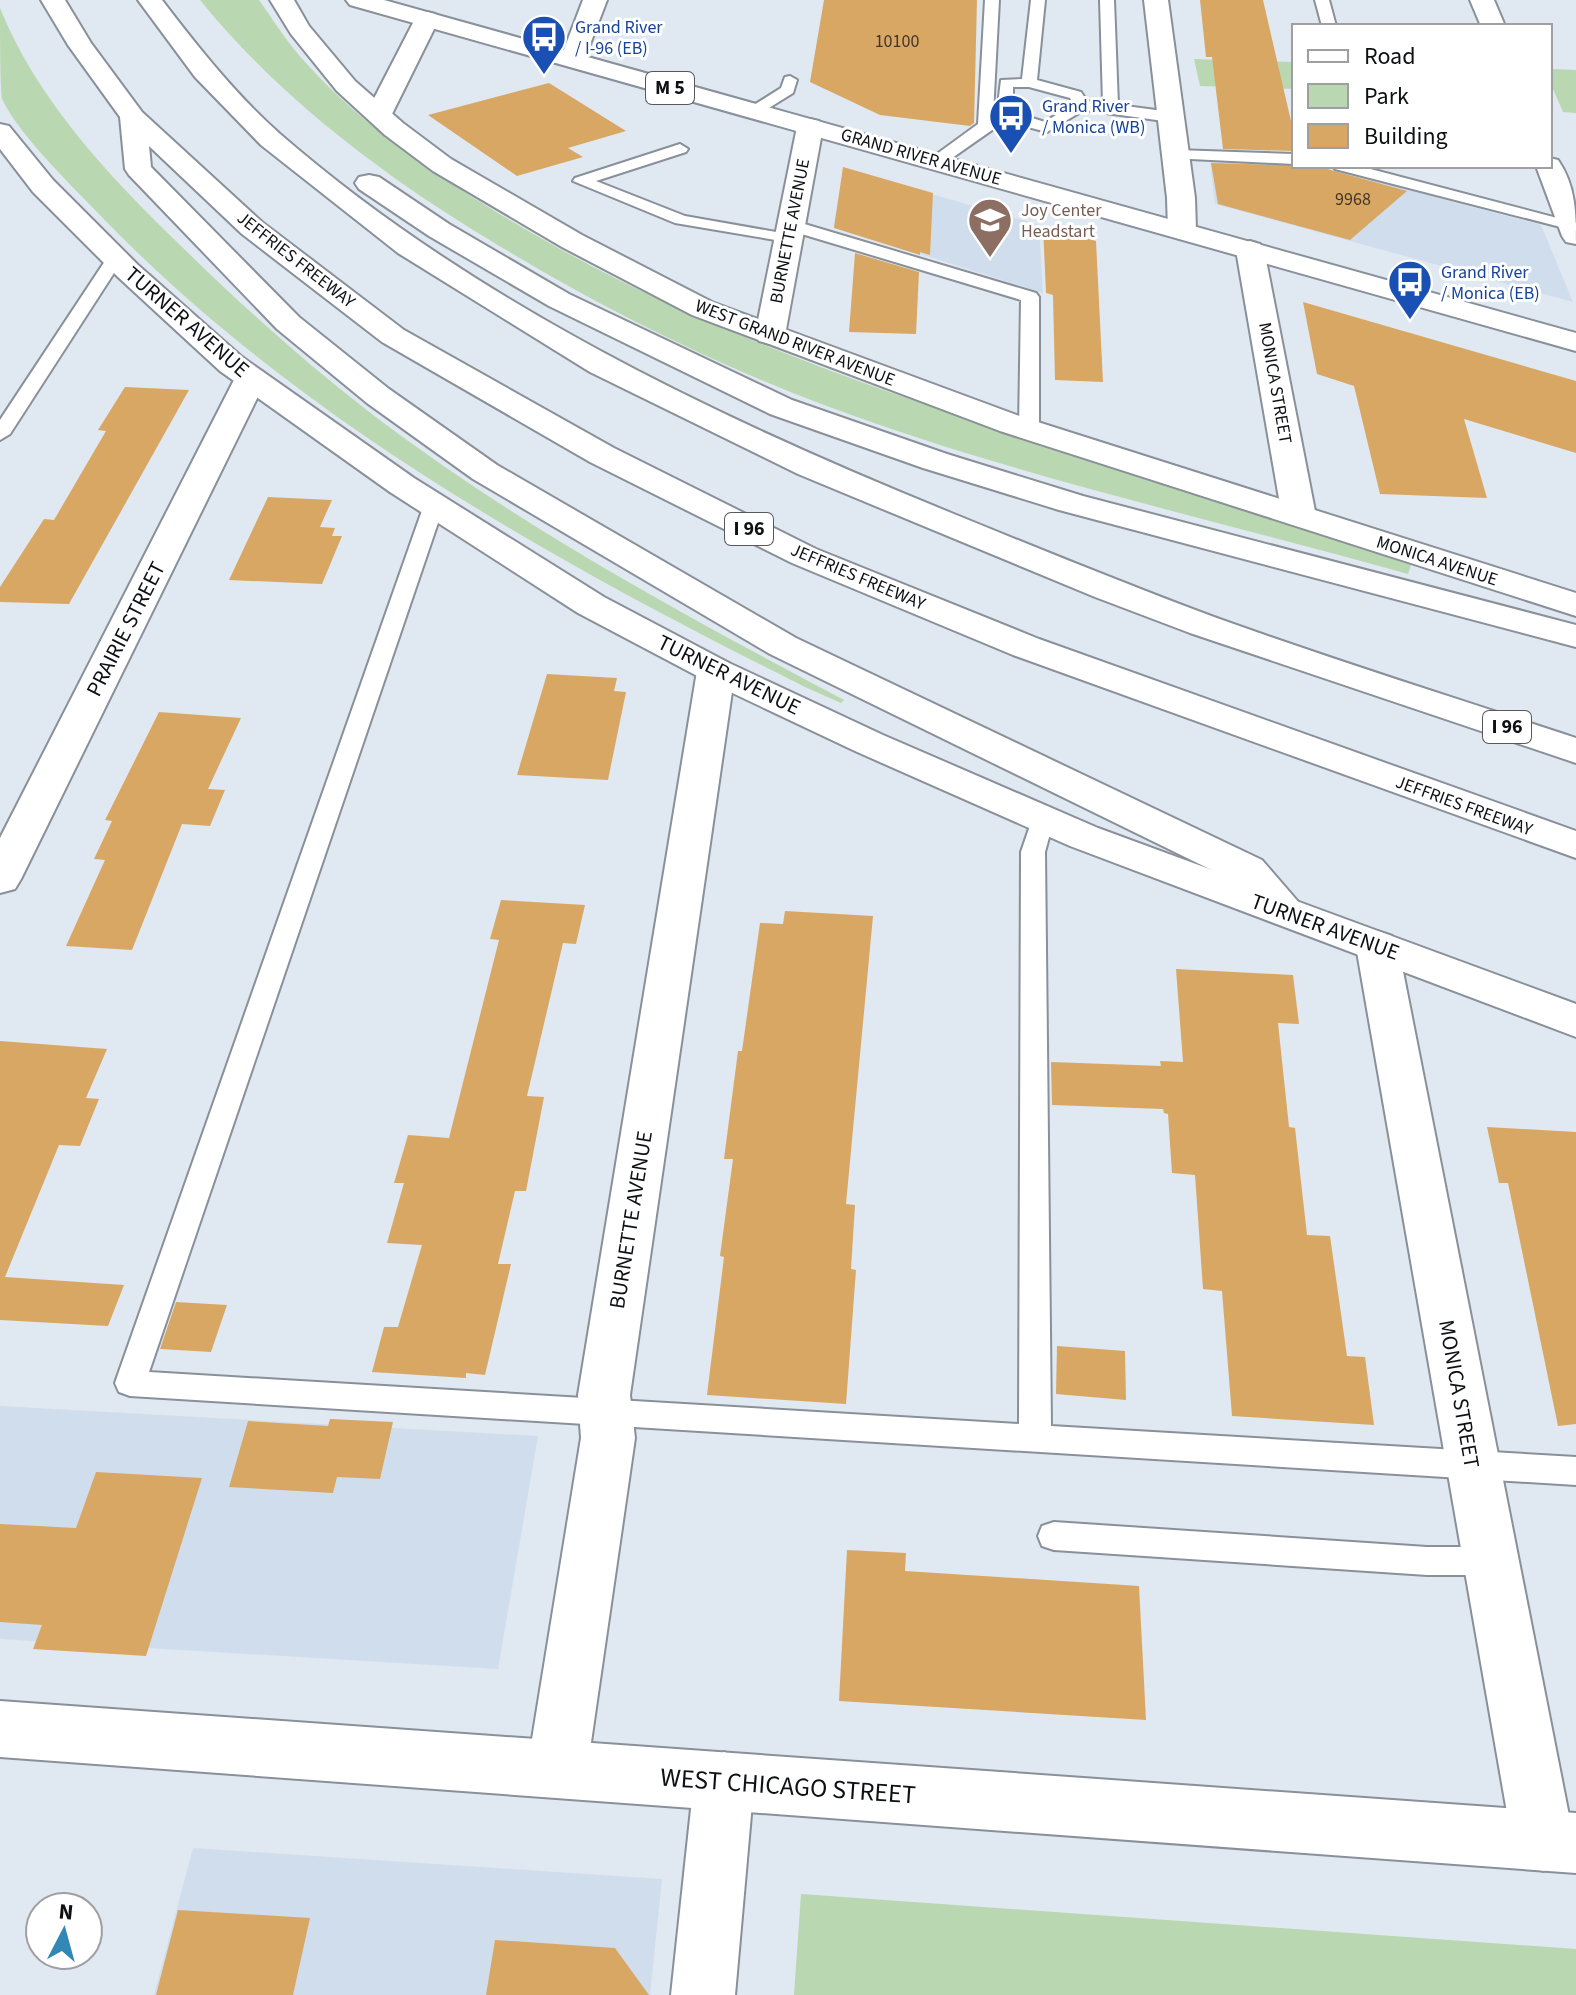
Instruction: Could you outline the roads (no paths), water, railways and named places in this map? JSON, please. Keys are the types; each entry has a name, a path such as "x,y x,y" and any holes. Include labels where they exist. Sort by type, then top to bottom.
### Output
{"main road":[{"name":"JEFFRIES FREEWAY","path":"53,0 80,45 133,117 252,228 393,336 602,455 804,556 1026,647 1576,845"},
{"name":"I 96","path":"150,0 204,72 270,139 408,247 601,365 810,467 1203,625 1576,751"},
{"name":"WEST GRAND RIVER AVENUE","path":"282,0 299,29 346,86 394,129 442,165 572,241 703,309 883,379 1299,516"},
{"name":"GRAND RIVER AVENUE","path":"358,0 1576,342"},
{"path":"572,60 595,0"},
{"path":"1156,0 1176,155 1182,230"},
{"path":"1482,0 1492,24"},
{"path":"379,114 427,19"},
{"path":"133,117 138,169 214,250 288,323 378,396 485,472 783,646 1247,870 1286,912"},
{"name":"BURNETTE AVENUE","path":"770,335 810,127"},
{"name":"TURNER AVENUE","path":"1,136 43,186 115,259 251,378 434,505 591,605 716,671 1042,819 1576,1021"},
{"path":"270,139 357,176 439,230 559,300 781,407 935,461 1071,503 1576,636"},
{"path":"1559,173 1574,231"},
{"name":"MONICA STREET","path":"1250,250 1299,516"},
{"name":"PRAIRIE STREET","path":"0,879 251,378"},
{"name":"MONICA AVENUE","path":"1299,516 1576,605"},
{"name":"BURNETTE AVENUE","path":"557,1770 608,1438 604,1395 716,671"},
{"name":"MONICA STREET","path":"1377,946 1491,1561 1560,1842"},
{"name":"WEST CHICAGO STREET","path":"0,1729 1560,1842"},
{"path":"703,1995 724,1781"}],"lane":[{"path":"985,123 992,0"},
{"path":"1029,83 1038,0"},
{"path":"1107,0 1111,111"},
{"path":"1322,0 1328,24"},
{"path":"754,111 788,90 790,80"},
{"path":"1005,116 1006,83 1029,83 1076,95 1081,105"},
{"path":"936,162 969,140 985,123 1005,116 1047,127 1081,105 1171,117"},
{"path":"680,149 581,181 681,220 789,232 1030,297 1029,429"},
{"path":"1176,155 1292,159"},
{"path":"1366,170 1574,231"},
{"path":"0,434 115,259"},
{"path":"434,505 130,1383 1576,1471"},
{"path":"1035,1439 1033,852 1042,819"},
{"path":"1054,1536 1427,1561 1491,1561"}],"place":[{"name":"Grand River / I-96 (EB)","path":"544,76"},
{"name":"Grand River / Monica (WB)","path":"1011,155"},
{"name":"Joy Center Headstart","path":"990,259"},
{"name":"Grand River / Monica (EB)","path":"1410,321"}]}
